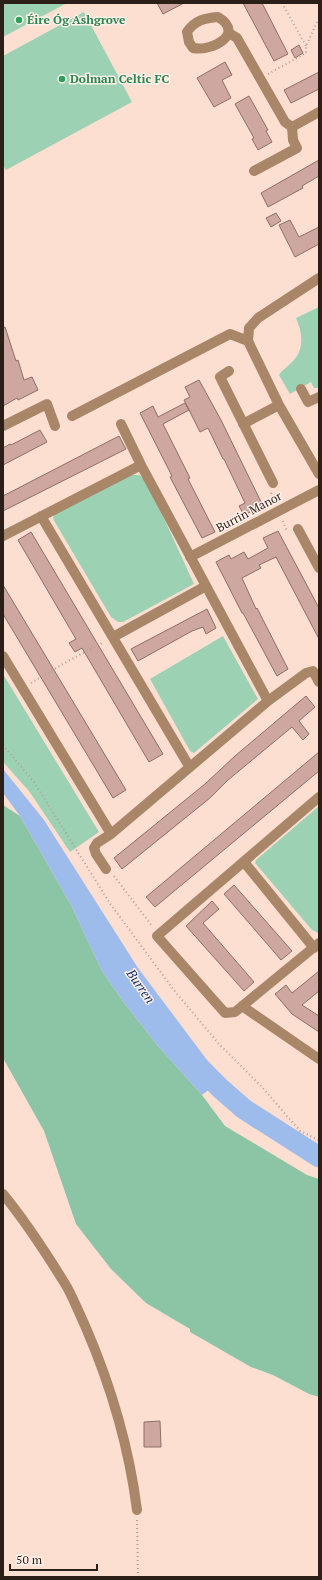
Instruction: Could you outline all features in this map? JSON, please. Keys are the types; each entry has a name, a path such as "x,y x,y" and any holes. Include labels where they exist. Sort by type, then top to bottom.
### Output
{"street":[{"path":"229,33 237,38 285,122 292,127"},
{"path":"292,127 319,112"},
{"path":"254,171 297,148 293,140 292,127"},
{"path":"319,278 258,318 249,328 248,341 279,405 301,446 319,474"},
{"path":"72,416 230,334 248,341"},
{"path":"229,371 220,377 273,483"},
{"path":"302,389 308,402 319,397"},
{"path":"3,426 47,404 55,426"},
{"path":"243,424 279,405"},
{"path":"121,424 190,557 268,701"},
{"path":"3,536 141,464"},
{"name":"Burrin Manor","path":"190,557 319,490"},
{"path":"41,516 190,766"},
{"path":"298,529 319,568"},
{"path":"113,637 206,586"},
{"path":"3,656 111,834"},
{"path":"106,869 94,848 97,843 111,834 268,701 306,673 313,671 319,682"},
{"path":"244,862 316,945 235,1012 225,1013 157,936 319,798"},
{"path":"242,1006 319,1060"},
{"path":"3,1194 30,1231 67,1288 97,1354 123,1435 132,1473 137,1510"}],"path":[{"path":"282,3 306,46"},
{"path":"260,79 306,53 306,46 319,18"},
{"path":"23,688 68,661 113,637"},
{"path":"3,745 34,782 110,902 173,989 219,1044 261,1086 300,1131 319,1140"},
{"path":"106,869 114,875 153,927 157,936"},
{"path":"137,1510 138,1577"}],"green space":[{"name":"Éire Óg Ashgrove","path":"3,3 67,3 3,37"},
{"name":"Dolman Celtic FC","path":"84,12 132,102 6,170 3,165 3,56"},
{"path":"319,307 319,388 314,388 311,382 290,394 279,375 295,359 300,348 301,336 296,318"},
{"path":"131,475 139,475 146,479 194,584 123,622 118,622 111,617 53,519 54,513"},
{"path":"223,636 258,699 194,753 190,751 150,679"},
{"path":"3,674 99,832 70,852 29,791 3,762"},
{"path":"3,805 20,816 71,905 102,971 125,1004 158,1046 202,1095 225,1126 307,1175 319,1179 319,1397 309,1394 273,1375 251,1367 190,1332 190,1329 146,1303 111,1269 76,1224 44,1131 3,1058"},
{"path":"319,806 318,933 312,930 255,863 256,860"}],"water":[{"path":"3,769 44,820 138,968 210,1064 220,1081 202,1095 158,1046 125,1004 102,971 71,905 20,816 3,793"}],"building":[{"path":"157,3 184,3 163,14"},
{"path":"243,3 262,3 288,54 274,61"},
{"path":"299,45 303,53 295,58 291,50"},
{"path":"225,62 232,75 222,80 231,98 214,107 197,78"},
{"path":"319,72 319,89 291,103 284,90"},
{"path":"249,96 268,130 266,131 272,142 258,150 252,139 254,138 235,104"},
{"path":"319,160 319,176 302,186 303,188 268,207 261,193"},
{"path":"276,213 281,221 271,227 266,218"},
{"path":"290,220 299,237 319,227 319,244 295,257 279,225"},
{"path":"5,327 24,380 32,377 38,390 18,400 17,398 3,406 3,328"},
{"path":"199,380 221,420 263,506 244,515 239,506 245,503 208,428 200,432 184,400 190,397 185,387"},
{"path":"185,403 189,410 163,424 190,478 188,479 215,532 202,538 170,477 172,476 140,413 153,406 158,417"},
{"path":"40,430 47,442 3,465 3,448"},
{"path":"119,436 126,449 3,511 3,496"},
{"path":"278,531 319,608 319,639 276,557 259,565 261,568 242,578 256,609 257,608 288,669 277,676 216,562 229,555 231,559 244,552 248,559 268,548 263,538"},
{"path":"31,532 163,754 149,762 82,648 75,652 69,643 76,639 18,540"},
{"path":"3,585 126,790 113,798 3,614"},
{"path":"207,609 216,628 206,634 203,627 192,631 138,661 131,649"},
{"path":"306,696 315,707 299,721 309,734 303,740 292,727 228,780 210,798 122,869 114,858 205,784 235,756"},
{"path":"319,752 319,771 155,907 146,897"},
{"path":"234,885 292,951 281,960 224,894"},
{"path":"212,901 219,909 203,923 254,982 244,991 186,926"},
{"path":"319,971 319,991 302,1005 319,1016 319,1032 292,1014 275,994 286,985 292,993"},
{"path":"160,1421 161,1447 144,1447 144,1422"}],"waterway":[{"name":"Burren","path":"196,1064 244,1109 319,1157"}],"place":[{"name":"Éire Óg Ashgrove","path":"19,20"},
{"name":"Dolman Celtic FC","path":"62,79"}]}
